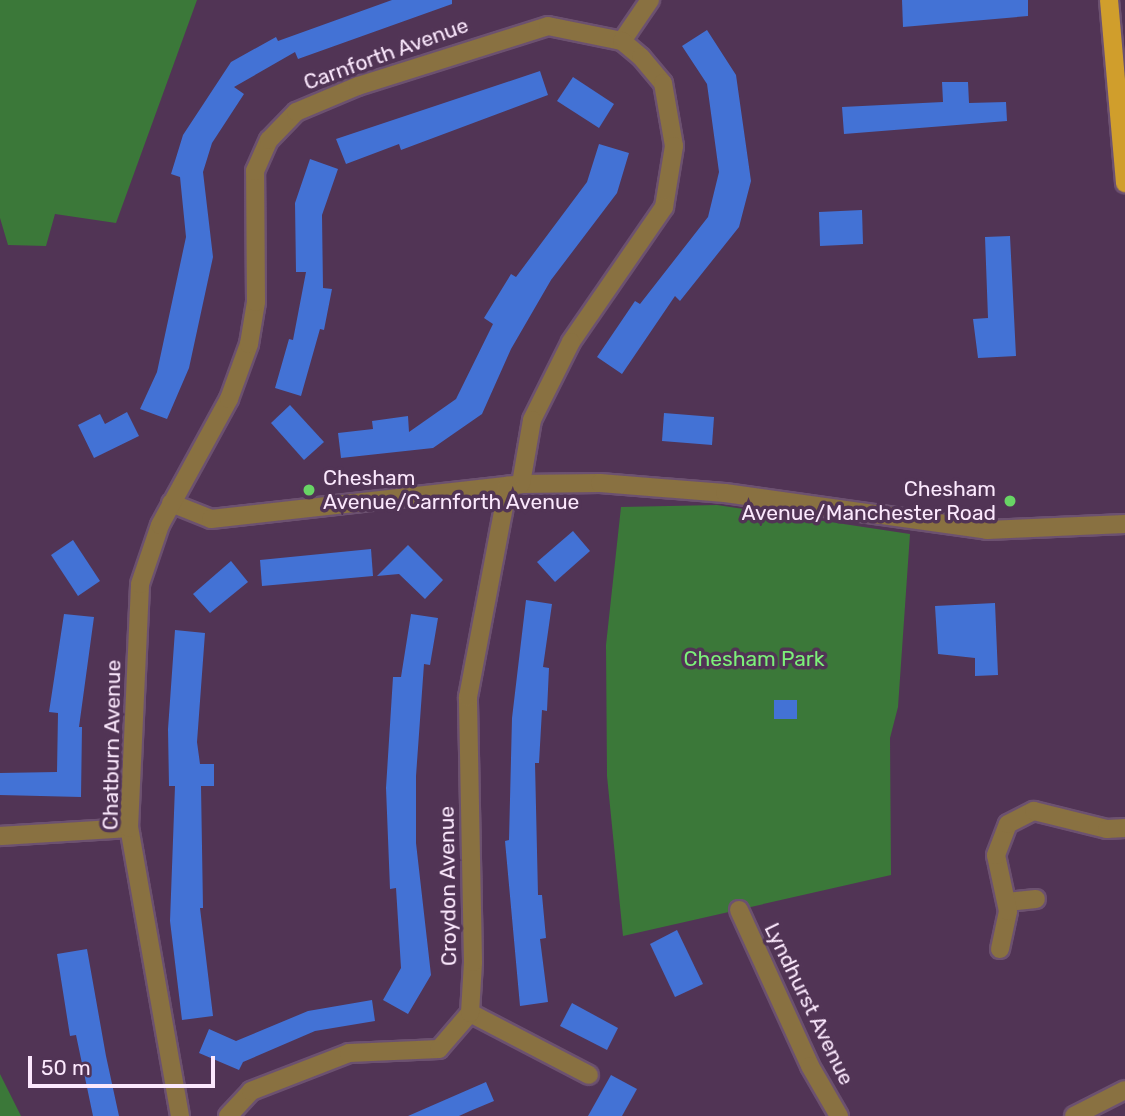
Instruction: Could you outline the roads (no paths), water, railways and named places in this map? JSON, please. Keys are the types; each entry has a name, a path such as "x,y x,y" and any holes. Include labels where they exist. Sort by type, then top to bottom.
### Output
{"main road":[{"path":"1109,0 1125,183"}],"street":[{"path":"515,485 538,409 571,342 664,207 673,175 674,146 663,83 622,41 650,0"},
{"name":"Carnforth Avenue","path":"172,503 229,399 249,344 256,302 255,171 269,140 296,112 370,81 548,26 622,41"},
{"path":"172,503 211,519 515,485 600,483 725,493 987,530 1125,524"},
{"name":"Croydon Avenue","path":"470,1013 473,962 468,697 515,485"},
{"name":"Chatburn Avenue","path":"172,503 140,584 130,828 180,1116"},
{"path":"1000,949 1007,902 996,855 1008,824 1022,815 1052,812 1085,824 1125,828"},
{"path":"0,836 130,828"},
{"path":"1007,902 1036,899"},
{"name":"Lyndhurst Avenue","path":"739,910 810,1066 839,1116"},
{"path":"228,1116 251,1091 349,1053 439,1049 470,1013 589,1075"},
{"path":"1074,1116 1125,1090"}],"place":[{"name":"Chesham Avenue/Carnforth Avenue","path":"309,490"},
{"name":"Chesham Avenue/Manchester Road","path":"1010,501"}],"park label":[{"name":"Chesham Park","path":"754,659"}]}
